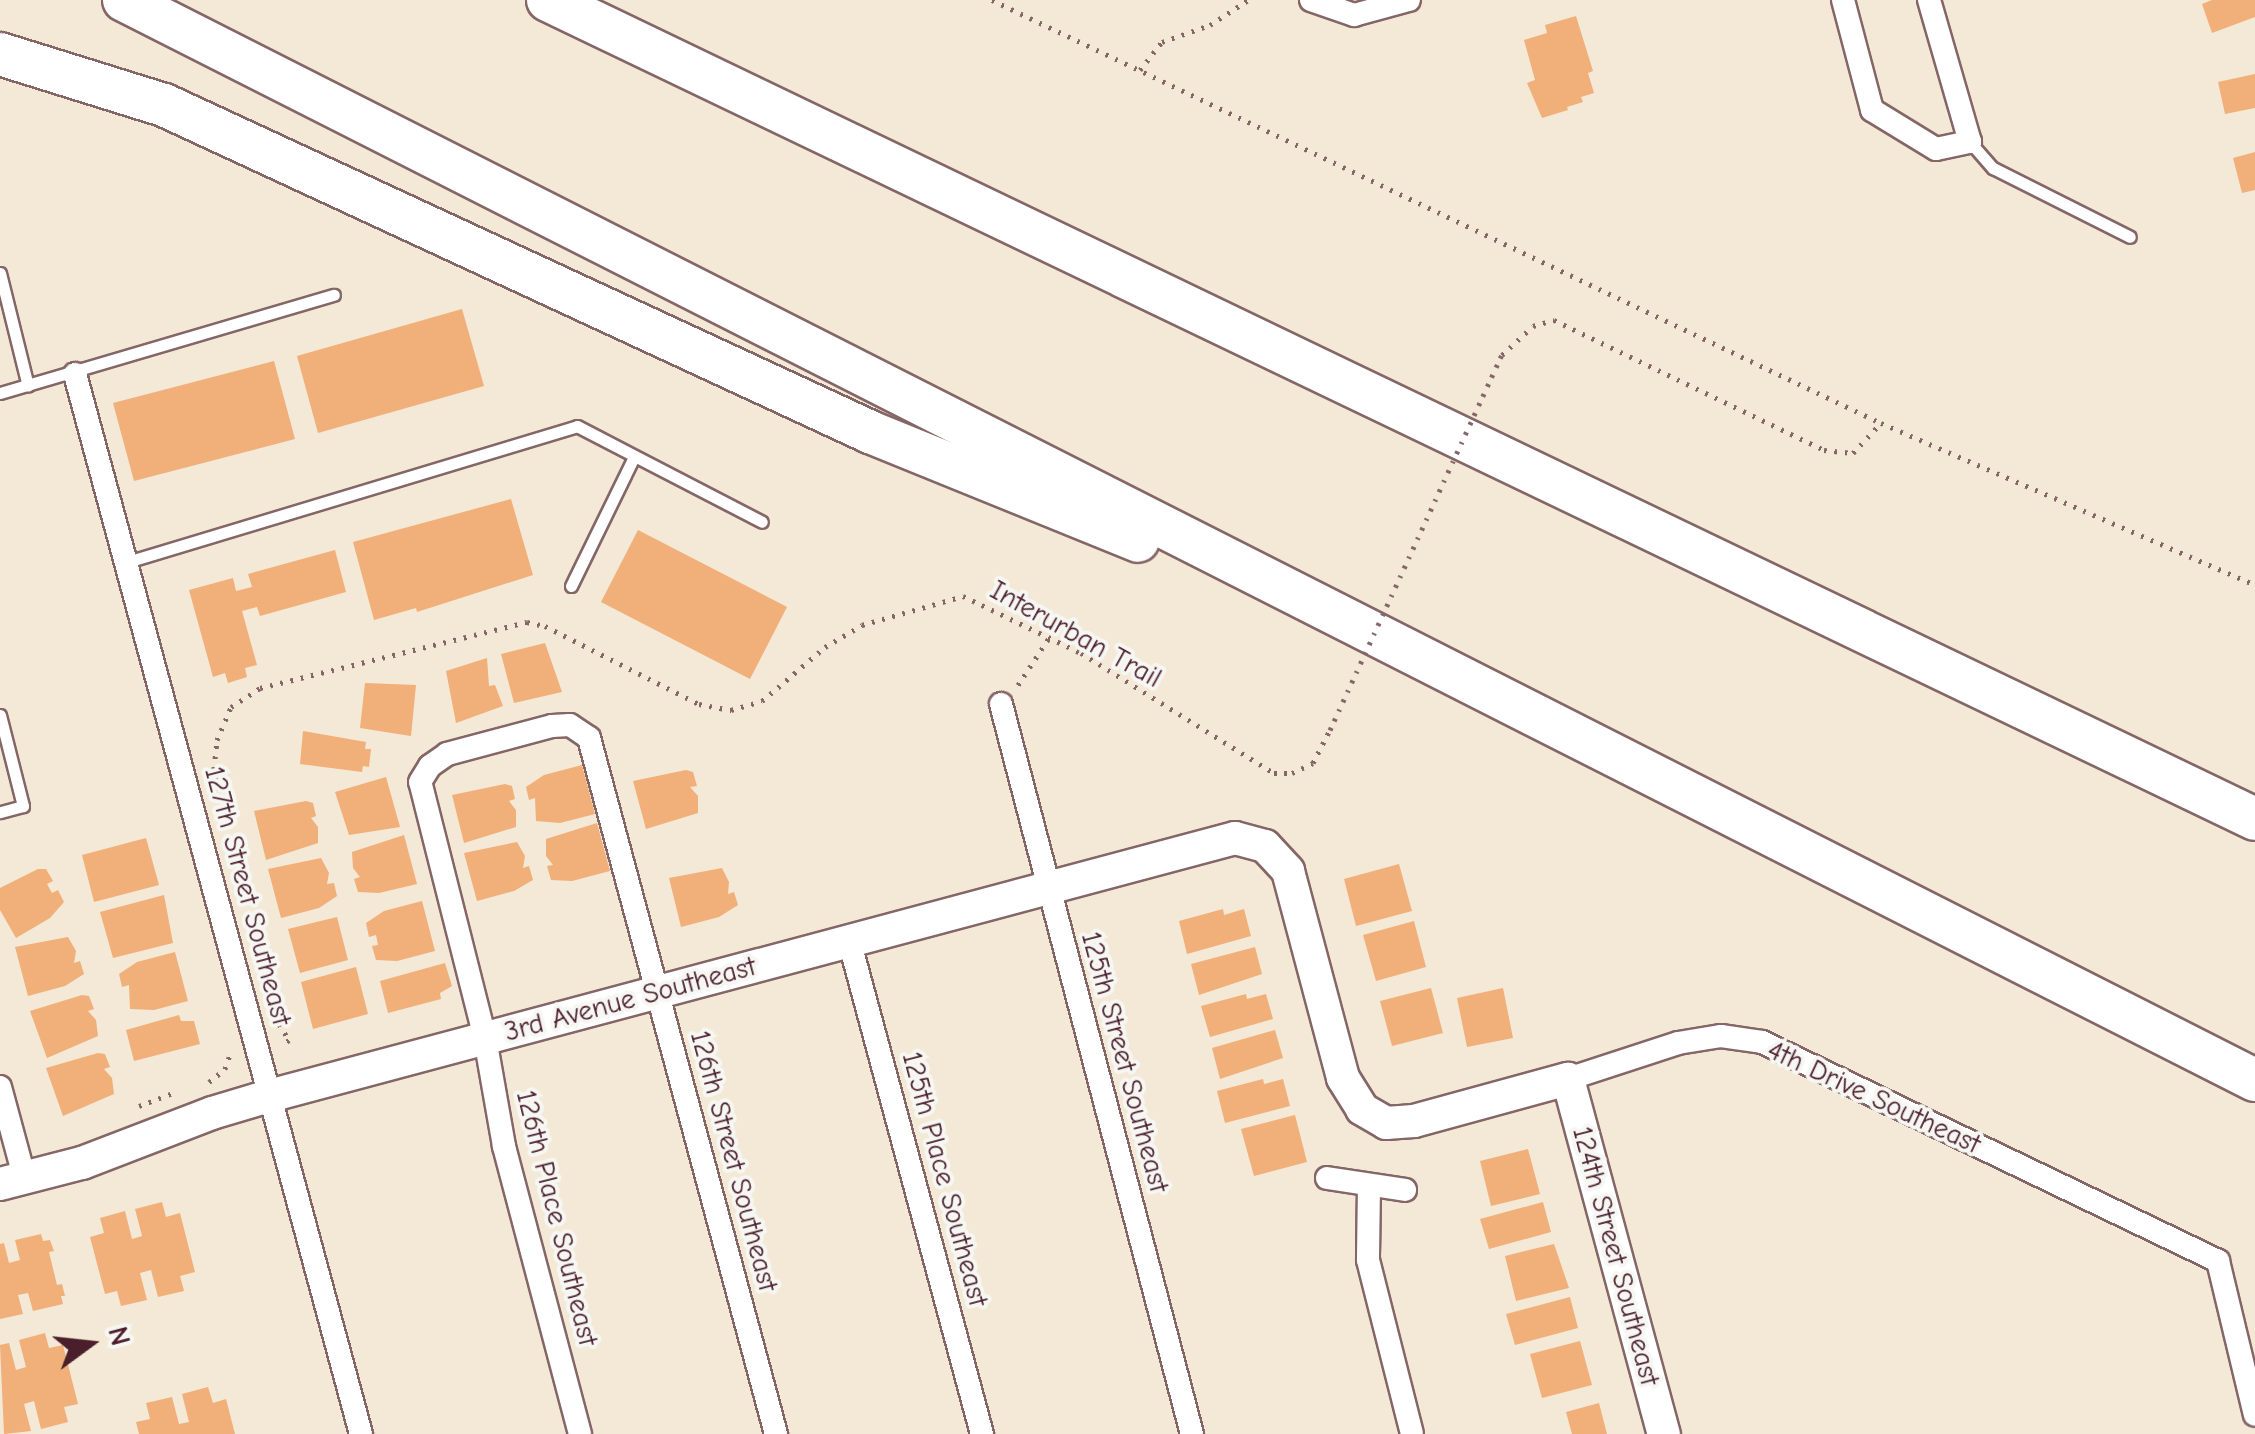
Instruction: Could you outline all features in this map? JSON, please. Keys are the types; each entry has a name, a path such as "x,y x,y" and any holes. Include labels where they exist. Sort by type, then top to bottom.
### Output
{"highway":[{"path":"124,0 2255,1080"},
{"path":"549,0 2255,819"},
{"path":"0,54 104,83 164,105 590,299 870,432 1411,652"}],"street":[{"path":"1311,0 1354,14 1409,0"},
{"path":"1843,0 1872,110 1936,148 1970,142 1929,0"},
{"name":"127th Street Southeast","path":"75,374 361,1434"},
{"name":"125th Street Southeast","path":"1001,704 1192,1434"},
{"name":"126th Street Southeast","path":"420,782 430,766 446,754 552,726 570,726 589,738 776,1434"},
{"name":"126th Place Southeast","path":"420,782 485,1038 504,1146 580,1434"},
{"name":"3rd Avenue Southeast","path":"12,1180 82,1163 212,1112 269,1096 1234,838 1265,846 1288,870 1344,1078 1362,1109"},
{"name":"125th Place Southeast","path":"849,940 982,1434"},
{"name":"4th Drive Southeast","path":"1362,1109 1386,1123 1414,1120 1568,1079 1678,1043 1721,1036 1762,1042 2218,1261 2255,1415"},
{"name":"124th Street Southeast","path":"1568,1079 1664,1434"},
{"path":"0,1087 12,1180"},
{"path":"1327,1178 1405,1190"},
{"path":"1368,1185 1368,1260 1412,1434"}],"lane":[{"path":"1970,142 1993,168 2130,237"},
{"path":"0,273 28,386"},
{"path":"0,393 334,295"},
{"path":"127,562 578,426 762,522"},
{"path":"571,586 634,457"},
{"path":"0,716 24,806 0,812"}],"path":[{"path":"992,0 1881,423 2255,585"},
{"path":"1140,70 1162,42 1210,24 1248,0"},
{"name":"Interurban Trail","path":"219,804 214,769 216,740 231,707 260,688 512,624 545,626 699,704 731,710 762,701 825,647 862,625 963,596 1049,638 1274,773 1292,772 1313,763 1502,355 1533,326 1554,320 1824,450 1853,452 1881,423"},
{"path":"1001,704 1028,674 1049,638"},
{"path":"276,1020 289,1040 282,1046"},
{"path":"208,1083 225,1069 230,1052 241,1053"},
{"path":"128,1111 192,1088"}],"building":[{"path":"2212,0 2255,0 2255,17 2212,33 2202,4"},
{"path":"1576,16 1593,71 1588,73 1594,93 1581,97 1583,102 1567,107 1568,110 1542,118 1527,83 1535,80 1524,40 1547,33 1545,25"},
{"path":"2255,74 2255,108 2225,114 2218,82"},
{"path":"2255,152 2255,190 2242,193 2233,158"},
{"path":"462,309 484,386 318,433 297,356"},
{"path":"274,361 295,439 134,481 113,403"},
{"path":"511,499 533,575 417,612 416,608 374,620 353,542"},
{"path":"638,530 787,607 750,679 601,602"},
{"path":"335,550 346,592 260,616 257,607 242,611 257,665 245,668 247,677 228,683 225,673 213,677 189,590 233,578 236,591 252,587 248,574"},
{"path":"545,643 562,692 514,703 501,654"},
{"path":"487,658 489,686 495,685 503,706 456,723 446,671"},
{"path":"365,683 416,685 411,736 360,728"},
{"path":"303,731 366,742 365,749 371,749 369,767 363,766 362,772 300,764"},
{"path":"582,765 595,814 560,823 536,821 535,798 529,800 526,787 544,775"},
{"path":"686,770 693,772 697,786 690,787 698,796 698,813 646,829 633,781"},
{"path":"386,777 400,827 349,835 335,792"},
{"path":"505,784 512,786 515,799 509,801 516,810 516,827 464,843 452,795"},
{"path":"313,803 316,816 311,818 318,827 318,843 266,860 254,811"},
{"path":"597,823 610,871 572,881 551,880 547,866 553,865 546,856 546,839"},
{"path":"404,835 417,884 379,893 358,892 354,879 360,877 353,868 352,852"},
{"path":"146,838 159,885 94,902 82,855"},
{"path":"517,842 525,856 523,868 529,866 533,880 514,891 477,901 464,853"},
{"path":"321,858 329,873 327,884 334,883 337,896 319,908 281,918 268,869"},
{"path":"1399,864 1412,911 1356,926 1344,879"},
{"path":"722,868 729,882 728,894 734,892 738,905 719,917 681,927 669,878"},
{"path":"38,869 46,869 53,881 47,884 52,893 58,890 64,902 50,918 16,938 0,910 0,888"},
{"path":"164,895 173,943 113,958 100,912"},
{"path":"422,901 435,951 397,961 376,960 372,946 378,945 376,935 369,937 366,923 384,911"},
{"path":"1223,909 1224,915 1244,909 1251,936 1187,954 1179,921"},
{"path":"337,917 348,960 300,973 288,929"},
{"path":"1414,921 1426,967 1376,981 1363,935"},
{"path":"68,937 76,951 74,963 80,961 84,974 65,986 28,996 15,947"},
{"path":"1255,947 1262,974 1199,995 1191,964"},
{"path":"175,952 188,1001 154,1010 130,1009 129,985 122,987 119,974 137,962"},
{"path":"445,963 452,986 440,993 441,999 388,1013 380,981"},
{"path":"356,967 368,1014 313,1029 301,982"},
{"path":"1431,988 1443,1033 1392,1046 1380,1001"},
{"path":"1503,988 1513,1038 1467,1047 1457,998"},
{"path":"1246,994 1247,999 1266,994 1273,1019 1210,1037 1201,1006"},
{"path":"89,996 94,1009 88,1011 96,1020 98,1036 47,1058 30,1011"},
{"path":"179,1015 181,1021 194,1021 200,1044 134,1061 126,1030"},
{"path":"1275,1030 1283,1058 1220,1079 1212,1048"},
{"path":"105,1054 110,1067 104,1069 112,1078 114,1094 63,1116 46,1068"},
{"path":"1263,1079 1264,1084 1283,1079 1290,1106 1225,1123 1217,1091"},
{"path":"1295,1115 1307,1162 1254,1176 1241,1129"},
{"path":"1528,1149 1540,1194 1491,1206 1480,1161"},
{"path":"162,1202 166,1217 180,1213 195,1272 180,1276 184,1291 158,1297 151,1270 140,1273 147,1300 121,1306 117,1291 105,1294 90,1237 104,1233 100,1218 125,1211 132,1239 142,1236 135,1209"},
{"path":"1543,1202 1551,1232 1489,1249 1480,1219"},
{"path":"41,1234 43,1241 50,1240 54,1251 49,1252 57,1285 62,1284 63,1304 33,1311 28,1293 18,1295 23,1314 0,1319 0,1244 4,1243 9,1263 20,1260 15,1240"},
{"path":"1554,1244 1569,1288 1516,1301 1505,1256"},
{"path":"1570,1297 1578,1328 1515,1345 1506,1314"},
{"path":"45,1333 49,1348 63,1345 78,1404 64,1407 68,1422 41,1429 34,1401 24,1404 31,1431 4,1434 0,1345 9,1343 16,1370 26,1367 19,1340"},
{"path":"1580,1341 1592,1385 1542,1398 1530,1354"},
{"path":"208,1387 213,1403 226,1399 235,1434 139,1434 136,1422 150,1419 146,1403 172,1397 179,1424 189,1422 182,1394"},
{"path":"1599,1403 1607,1434 1572,1434 1566,1412"}]}
